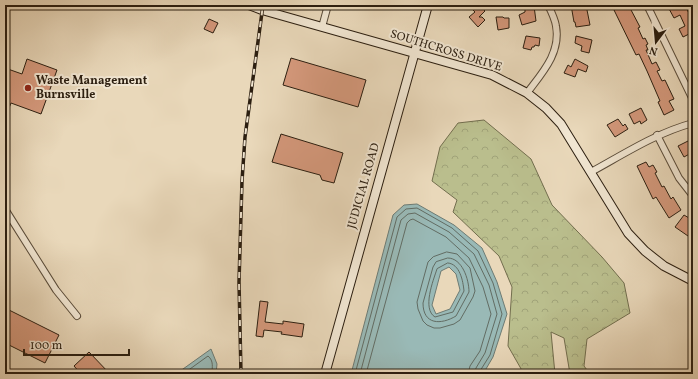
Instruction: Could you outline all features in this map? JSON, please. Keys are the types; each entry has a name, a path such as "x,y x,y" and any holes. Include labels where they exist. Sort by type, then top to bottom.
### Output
{"street":[{"name":"SOUTHCROSS DRIVE","path":"249,5 262,10 492,75 527,93 546,108 561,124 592,172 628,233 645,251 664,266 693,281"},
{"path":"322,27 328,5"},
{"name":"JUDICIAL ROAD","path":"325,374 428,5"},
{"path":"527,93 551,61 557,42 556,24 548,5"},
{"path":"647,5 693,100"},
{"path":"592,172 657,135 676,127 693,123"},
{"path":"657,135 679,178 693,196"},
{"path":"5,209 56,290 77,316"}],"green space":[{"path":"484,120 531,159 552,205 602,257 624,283 630,313 587,339 584,366 590,374 570,374 564,338 551,332 555,374 524,374 508,346 512,287 499,256 453,212 457,200 432,181 440,147 458,123"}],"water":[{"path":"417,204 454,225 482,248 497,282 507,314 493,357 483,374 351,374 393,215 404,205","holes":["449,267 456,274 460,290 450,309 436,314 432,305 441,271"]},
{"path":"211,349 217,364 216,374 176,374"}],"building":[{"path":"479,5 485,11 479,17 482,17 485,20 478,27 469,17 475,12 473,10"},
{"path":"571,5 586,5 590,25 576,27"},
{"path":"614,5 626,5 628,9 630,8 640,27 638,28 643,39 645,38 648,44 646,45 648,50 646,50 652,64 656,62 660,70 657,71 662,81 665,80 674,99 669,101 674,110 664,115 658,102 660,101 647,71 639,54 636,55 614,10 617,9"},
{"path":"667,5 685,5 693,22 693,43 689,34 683,37 679,29 685,26 680,15 674,18"},
{"path":"534,6 536,21 522,25 519,15 525,12 525,8"},
{"path":"496,17 509,18 509,28 498,30"},
{"path":"209,19 218,23 213,33 204,29"},
{"path":"526,36 540,38 539,46 535,45 531,50 523,48"},
{"path":"576,36 592,40 589,53 581,51 582,46 575,43"},
{"path":"291,58 366,80 358,107 283,85"},
{"name":"Waste Management Burnsville","path":"27,59 57,70 41,114 11,103 5,118 5,68 22,74"},
{"path":"575,59 588,66 586,72 578,69 575,77 564,73 568,65 571,67"},
{"path":"641,108 647,120 641,124 640,121 634,124 629,114"},
{"path":"618,119 623,126 625,124 628,129 615,137 607,125"},
{"path":"281,134 343,153 334,183 322,180 320,175 272,162"},
{"path":"688,141 690,145 693,143 693,152 684,157 678,146"},
{"path":"646,162 649,167 653,165 662,187 664,186 671,199 673,197 681,210 669,218 656,197 653,199 637,166"},
{"path":"693,212 693,230 688,236 675,227 684,215 689,218"},
{"path":"260,301 268,302 265,322 283,324 283,321 304,324 302,337 281,334 282,332 264,330 263,337 256,336"},
{"path":"5,308 59,335 45,363 5,343"},
{"path":"89,352 110,374 81,374 74,366"}],"railway":[{"path":"241,374 239,282 242,181 245,137 263,5"}],"place":[{"name":"Waste Management Burnsville","path":"28,88"}]}
